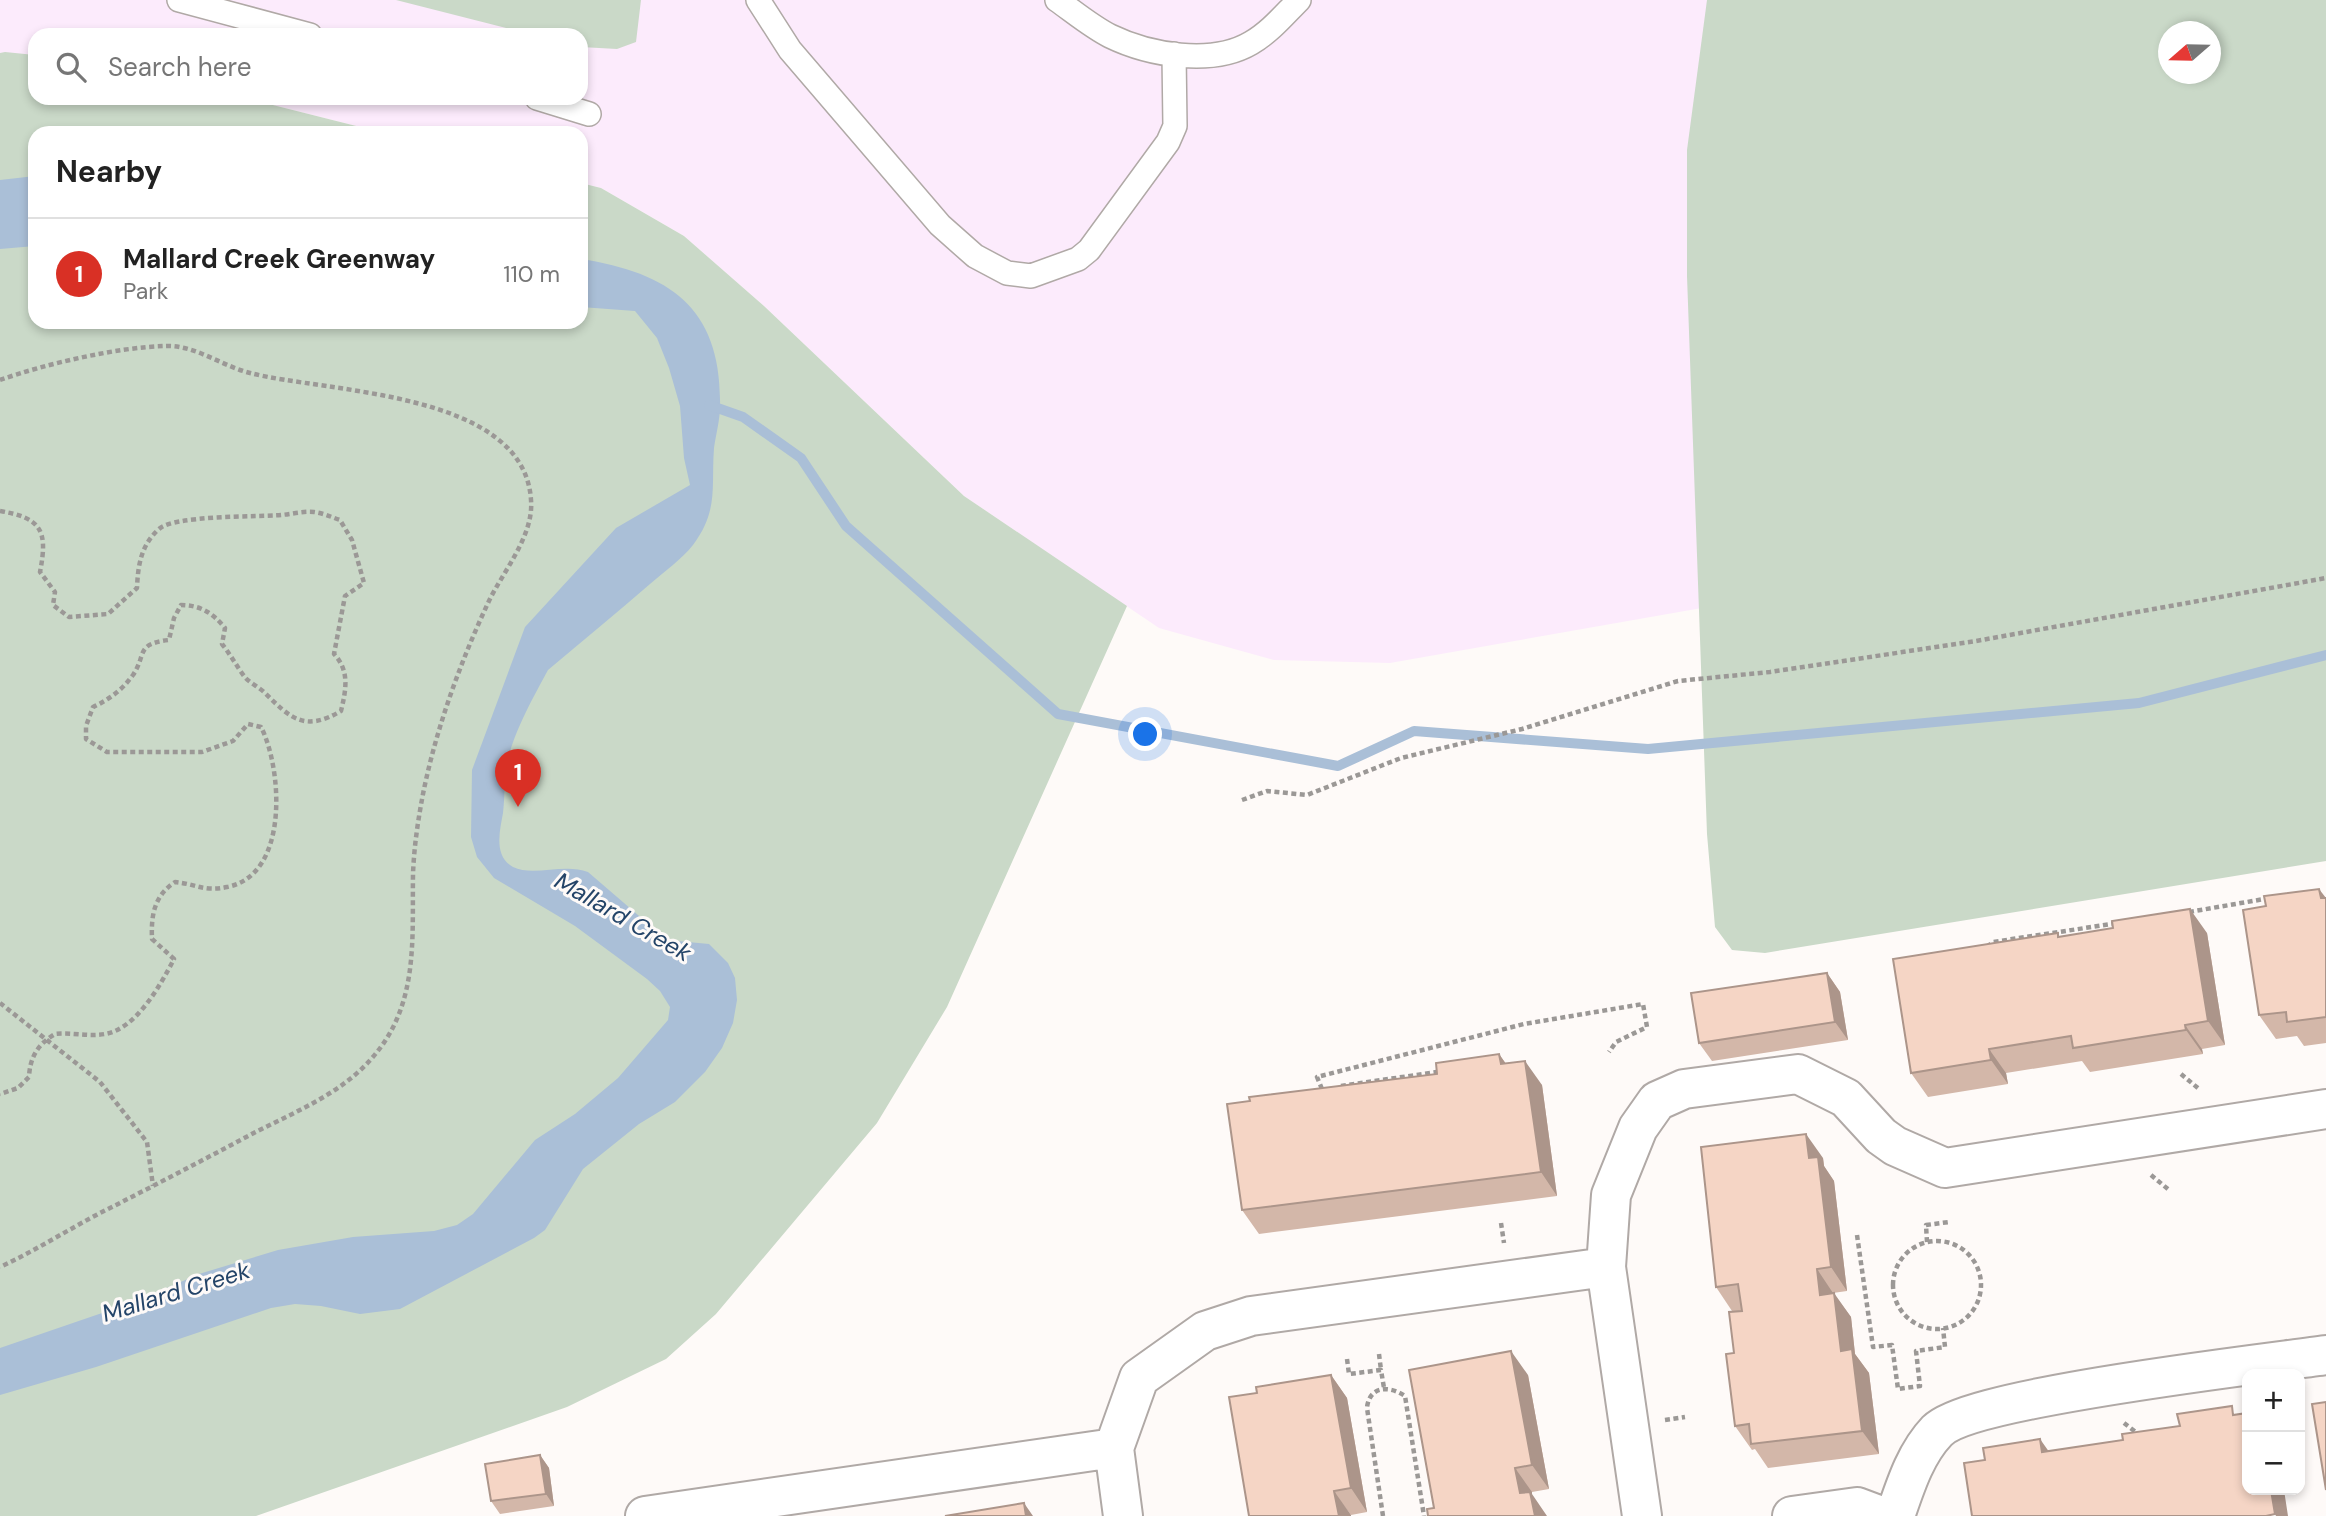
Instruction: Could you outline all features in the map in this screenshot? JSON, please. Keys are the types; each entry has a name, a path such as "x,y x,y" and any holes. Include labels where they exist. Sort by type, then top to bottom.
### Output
{"street":[{"path":"1642,1516 1606,1267 1611,1195 1638,1128 1657,1101 1684,1089 1798,1074 1846,1098 1881,1136 1895,1146 1945,1168 2326,1109"},
{"path":"1123,1516 1114,1448 1139,1378 1205,1331 1251,1316 1606,1267"},
{"path":"1895,1516 1912,1469 1938,1429 1985,1409 2102,1388 2326,1355"},
{"path":"645,1516 1114,1448"},
{"path":"1792,1516 1857,1507 1881,1516"}],"lane":[{"path":"179,0 284,28"},
{"path":"758,0 790,50 940,225 975,256 1021,277 1062,267 1089,250 1168,142 1175,126 1174,54"},
{"path":"1057,0 1110,36 1147,49 1202,55 1231,51 1250,44 1270,30 1299,0"},
{"path":"560,105 589,114"}],"path":[{"path":"0,380 91,357 170,345 246,373 320,384 455,413 492,435 521,464 528,477 531,509 528,527 489,601 470,645 424,790 413,873 410,981 407,997 391,1030 369,1062 321,1100 0,1267"},
{"path":"0,511 24,515 40,530 45,543 40,572 55,592 53,605 69,617 108,614 137,588 143,548 160,527 186,520 226,519 245,513 279,515 307,512 340,520 352,540 364,583 345,596 334,654 344,670 345,693 341,711 326,720 291,718 280,710 259,687 245,678 222,644 225,628 218,619 192,605 181,605 174,618 169,640 153,642 139,654 135,673 113,697 93,707 86,726 86,739 107,752 202,752 233,741 248,724 261,727 274,757 277,826 267,855 246,878 230,887 200,890 175,882 157,900 151,920 152,939 174,959 131,1022 120,1030 102,1035 71,1032 47,1039 35,1051 29,1064 29,1077 18,1088 0,1094"},
{"path":"1242,800 1267,791 1307,795 1401,758 1522,729 1678,681 1769,672 1976,641 2326,578"},
{"path":"2182,913 2276,897"},
{"path":"1986,955 1987,946 1993,942 2128,922"},
{"path":"0,1003 100,1082 147,1142 153,1186"},
{"path":"1450,1070 1319,1089 1317,1077 1524,1024 1643,1004 1647,1027 1616,1042 1609,1052"},
{"path":"1927,1242 1926,1225 1949,1222"},
{"path":"1857,1235 1872,1347 1892,1345 1898,1389 1920,1386 1916,1352 1945,1347 1943,1328"},
{"path":"1946,1241 1959,1246 1970,1255 1982,1281 1981,1295 1974,1309 1964,1320 1943,1328 1921,1326 1908,1318 1898,1306 1893,1291 1898,1264 1906,1252 1927,1242 1946,1241"},
{"path":"1379,1354 1384,1388"},
{"path":"1347,1359 1349,1374 1381,1370"},
{"path":"1383,1516 1367,1408 1368,1399 1373,1392 1384,1388 1395,1389 1405,1396 1424,1516"}],"shaded area":[{"path":"0,0 1794,0 1843,583 1390,663 1274,660 1159,628 964,496 764,306 684,236 601,188 588,185 588,126 356,126 273,105 588,105 588,28 28,28 28,55 0,53"}],"green space":[{"path":"396,0 641,0 636,42 617,49 588,47 588,28 506,28"},
{"path":"1707,0 2326,0 2326,861 1765,953 1732,950 1715,927 1707,834 1687,276 1687,150"},
{"path":"0,53 28,54 28,105 273,105 356,126 28,126 28,329 588,329 588,185 601,188 684,236 764,306 964,496 1127,606 947,1007 877,1123 716,1314 666,1359 567,1407 256,1516 0,1516"}],"water":[{"path":"28,177 28,247 0,249 0,180"},
{"name":"Mallard Creek","path":"588,260 641,274 665,286 685,301 701,321 712,344 718,372 720,411 714,448 712,498 707,521 693,545 673,565 548,670 524,716 510,752 499,842 503,856 513,867 530,871 569,869 588,872 667,940 709,944 728,963 735,978 737,1000 733,1023 722,1048 705,1072 675,1102 639,1124 583,1169 545,1230 400,1309 360,1314 295,1304 271,1308 96,1367 0,1395 0,1348 137,1301 199,1274 278,1250 353,1237 434,1231 457,1225 473,1214 535,1140 575,1114 618,1078 668,1020 670,1007 660,991 575,926 494,878 477,857 471,837 472,770 525,627 616,528 690,485 684,458 680,406 669,368 657,338 635,311 588,308"}],"building":[{"path":"2319,889 2321,898 2326,898 2326,1017 2287,1022 2286,1012 2259,1015 2243,910 2266,906 2264,896"},
{"path":"2190,909 2208,1021 2185,1025 2186,1030 2073,1048 2071,1036 1989,1049 1991,1060 1911,1073 1893,959 2058,933 2058,937 2113,928 2112,921"},
{"path":"1827,973 1835,1022 1699,1043 1691,993"},
{"path":"1499,1054 1501,1064 1525,1061 1541,1172 1242,1210 1227,1104 1250,1101 1249,1097 1437,1074 1436,1063"},
{"path":"1806,1134 1809,1158 1818,1157 1831,1267 1817,1269 1820,1295 1834,1293 1841,1351 1852,1349 1862,1431 1751,1444 1749,1424 1735,1426 1726,1354 1734,1353 1729,1312 1742,1311 1738,1284 1716,1287 1701,1147"},
{"path":"1511,1351 1532,1465 1515,1468 1520,1493 1530,1492 1535,1516 1428,1516 1427,1509 1434,1508 1409,1370"},
{"path":"1331,1375 1351,1488 1334,1491 1339,1516 1249,1516 1229,1397 1257,1393 1256,1387"},
{"path":"2326,1402 2326,1490 2312,1404"},
{"path":"2232,1406 2233,1415 2242,1414 2242,1495 2272,1495 2275,1514 1972,1516 1964,1463 1985,1460 1983,1448 2040,1439 2042,1452 2123,1440 2122,1434 2180,1426 2177,1414"},
{"path":"540,1455 546,1494 491,1501 485,1464"},
{"path":"1024,1503 1026,1516 945,1516"}],"waterway":[{"path":"709,405 743,417 801,458 846,526 1058,714 1338,766 1414,731 1648,749 2139,703 2326,655"}],"place":[{"name":"Mallard Creek Greenway","path":"518,807"}]}
